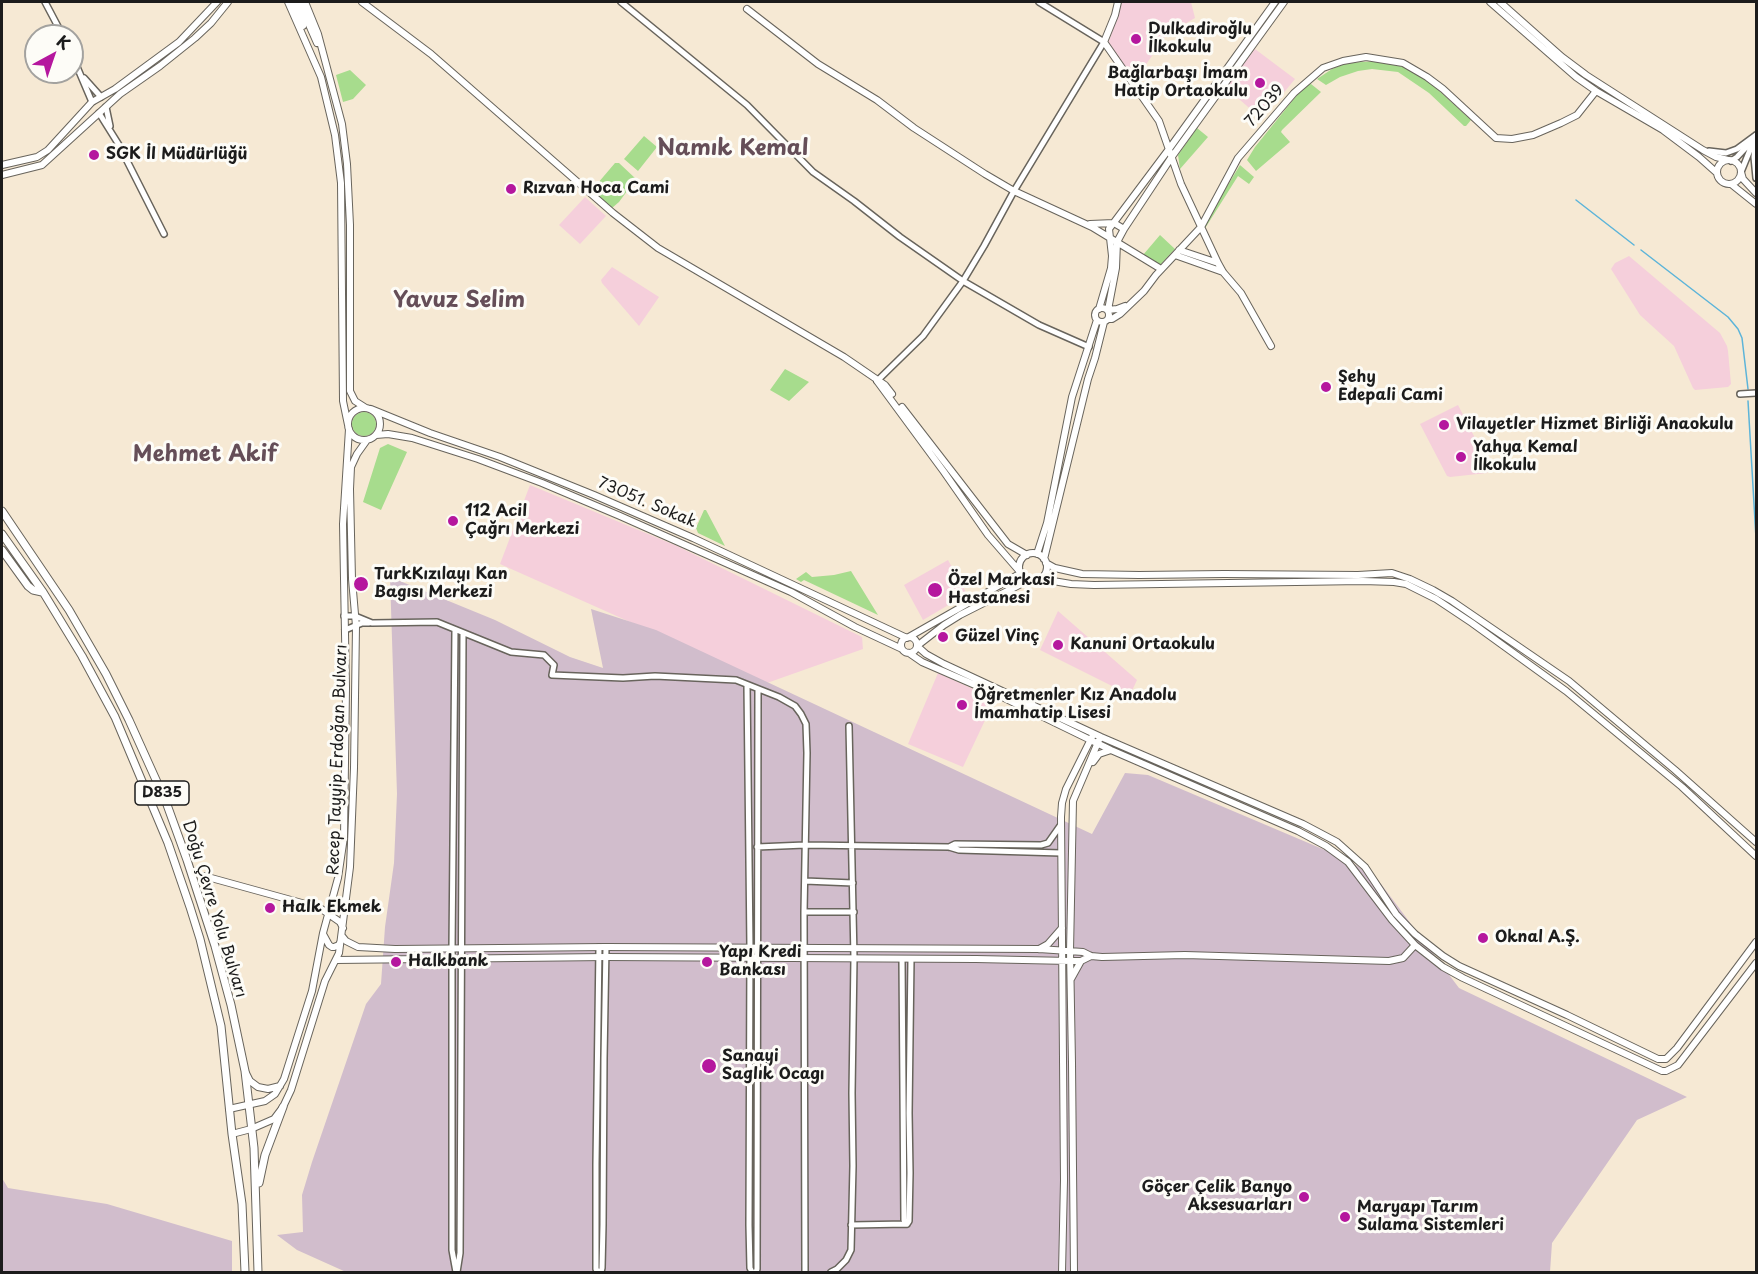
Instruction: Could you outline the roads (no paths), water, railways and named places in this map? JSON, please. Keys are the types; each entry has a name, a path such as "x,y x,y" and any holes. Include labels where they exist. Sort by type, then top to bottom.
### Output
{"highway":[{"name":"Doğu Çevre Yolu Bulvarı","path":"2,511 56,590 95,653 129,720 166,802 215,946 245,1071 249,1106"},
{"name":"Doğu Çevre Yolu Bulvarı","path":"2,534 43,592 82,656 115,717 168,843 200,939 216,1002 229,1109"},
{"path":"2,550 28,586 33,590 43,592"},
{"name":"D835","path":"249,1106 254,1148 258,1272"},
{"path":"256,1194 265,1155 284,1107"},
{"name":"D835","path":"229,1109 242,1203 245,1272"}],"main road":[{"path":"2,165 37,157 48,150 92,102 115,89 179,42 217,2"},
{"path":"2,175 42,165 120,94 195,38 228,2"},
{"name":"Recep Tayyip Erdoğan Bulvarı","path":"280,1085 312,991 323,933 338,878 344,837 343,524 349,427 343,401 341,183 335,135 321,76 288,2"},
{"path":"293,2 321,76"},
{"path":"299,2 333,86"},
{"path":"305,2 318,33 333,86 342,124 347,164 350,249 350,391 355,401 378,416 381,426 376,435"},
{"path":"362,2 432,54 613,213 658,248 844,357 885,385 1008,544 1027,555 1037,554 1055,568 1092,574 1358,575 1392,573 1410,579 1452,601 1569,681 1756,842"},
{"path":"1118,2 1104,42 1159,121 1188,200 1218,263 1241,293 1271,346"},
{"path":"1103,320 1095,314 1099,309 1111,268 1109,229 1275,2"},
{"path":"1037,554 1047,523 1072,397 1089,347 1103,320 1109,315 1116,268 1117,242 1171,158 1284,2"},
{"path":"1490,2 1561,65 1596,91 1663,130 1699,157 1717,173 1724,183 1731,184 1756,204"},
{"path":"1500,2 1562,57 1600,84 1703,150 1738,164 1743,179 1756,193"},
{"path":"747,9 818,64 877,100 933,141 1014,191 1083,223 1161,269"},
{"name":"72039","path":"1103,320 1112,319 1120,314 1201,227 1238,158 1302,85 1323,68 1342,61 1366,57 1403,63 1443,89 1496,138 1512,140 1533,135 1577,115 1596,91"},
{"path":"101,97 106,107"},
{"path":"92,102 99,112"},
{"path":"1717,173 1721,163 1729,160"},
{"path":"1731,184 1738,179 1741,172"},
{"path":"1083,223 1098,225 1114,223 1124,229"},
{"path":"1177,252 1218,263"},
{"path":"1177,252 1223,272"},
{"path":"1099,309 1117,309 1130,304"},
{"path":"905,651 913,652 916,646 960,615 1029,580 1037,581 1043,577 1047,570 1045,561 1103,320"},
{"path":"877,381 932,454 988,536 1029,580"},
{"path":"368,409 360,408 351,414 349,427 354,437 358,439 367,440 376,435 388,434 412,438 542,483 790,592 922,662 998,695 1078,734 1096,739 1111,750 1298,831 1326,846 1348,862 1392,920 1415,945 1443,967 1653,1067 1666,1071 1678,1065 1756,963"},
{"name":"73051. Sokak","path":"368,409 500,457 594,495 693,538 907,638"},
{"name":"Recep Tayyip Erdoğan Bulvarı","path":"284,1107 325,981 339,953 343,928 352,835 356,626 352,579 351,468 367,440"},
{"path":"1021,573 1021,561 1027,555"},
{"path":"905,651 902,642 907,638 1021,573"},
{"path":"1043,577 1047,580 1094,585 1363,581 1406,584 1436,599 1472,622 1566,691 1682,787 1756,856"},
{"path":"891,630 907,633 922,628"},
{"path":"928,637 924,644 929,656"},
{"path":"907,638 915,640 916,646 929,656 1096,739 1292,819 1337,842 1365,867 1396,914 1415,934 1443,956 1658,1059 1666,1059 1677,1048 1756,942"},
{"path":"1074,1272 1070,961 1066,951 1063,928 1061,825 1062,803 1084,747 1082,738 1078,734"},
{"path":"1073,775 1096,739"},
{"path":"1062,1272 1064,1180 1062,961 1070,938 1073,801 1096,739"},
{"path":"1082,780 1099,754 1111,750"},
{"path":"204,876 315,907 339,922 343,928"},
{"path":"1039,949 1048,945 1063,928"},
{"path":"323,933 329,945 334,947 339,945 342,936"},
{"path":"342,936 346,941 358,947 1039,949 1083,952"},
{"path":"1070,938 1083,952 1091,956 1208,956 1389,961 1403,958 1415,945"},
{"path":"336,960 602,957 1081,961 1091,956"},
{"path":"1035,959 1054,965 1061,978"},
{"path":"1070,980 1081,961"},
{"path":"245,1071 250,1081 258,1087 268,1089 280,1085"},
{"path":"229,1109 249,1106 271,1097 280,1085"},
{"path":"232,1134 274,1119 284,1107"}],"street":[{"path":"45,2 57,24"},
{"path":"621,2 747,105 813,172 900,237 963,281 1039,325 1089,347"},
{"path":"877,381 923,336 963,281 1014,191 1104,42 1039,2"},
{"path":"84,78 101,97"},
{"path":"84,83 92,102"},
{"path":"106,107 114,136"},
{"path":"99,112 114,136 164,234"},
{"path":"1703,150 1726,153 1737,149 1756,135"},
{"path":"1729,160 1747,147 1756,135"},
{"path":"1741,172 1756,135"},
{"path":"1756,135 1754,157 1756,178"},
{"path":"1740,394 1756,393"},
{"path":"344,616 355,616 372,623"},
{"path":"345,630 362,623 437,622 511,652 544,655 554,665 552,675 736,680 795,706 805,720 807,753 804,912 805,1272"},
{"path":"455,630 452,1250 456,1272"},
{"path":"456,1272 460,1253 463,634"},
{"path":"747,685 754,948 758,958 757,1269 754,1272 750,1268 749,1225 750,958 754,948 758,690"},
{"path":"831,1272 846,1260 851,1251 854,883 849,726"},
{"path":"949,847 955,844 1041,845 1048,843 1061,825"},
{"path":"757,846 949,847 959,850 1061,853"},
{"path":"805,881 854,883"},
{"path":"804,912 854,912"},
{"path":"599,1272 596,1269 596,1045 602,947"},
{"path":"903,959 903,1198 904,1220 907,1224"},
{"path":"907,1224 909,1221 910,1173 911,959"},
{"path":"851,1225 907,1224"}],"waterway":[{"path":"1576,200 1634,245"},
{"path":"1641,250 1728,317 1738,329 1742,338 1748,389"},
{"path":"1748,401 1756,538"}],"place":[{"name":"Dulkadiroğlu İlkokulu","path":"1136,39"},
{"name":"Bağlarbaşı İmam Hatip Ortaokulu","path":"1260,83"},
{"name":"SGK İl Müdürlüğü","path":"94,155"},
{"name":"Rızvan Hoca Cami","path":"511,189"},
{"name":"Şehy Edepali Cami","path":"1326,387"},
{"name":"Vilayetler Hizmet Birliği Anaokulu","path":"1444,425"},
{"name":"Yahya Kemal İlkokulu","path":"1461,457"},
{"name":"112 Acil Çağrı Merkezi","path":"453,521"},
{"name":"TurkKızılayı Kan Bagısı Merkezi","path":"361,584"},
{"name":"Özel Markasi Hastanesi","path":"935,590"},
{"name":"Güzel Vinç","path":"943,637"},
{"name":"Kanuni Ortaokulu","path":"1058,645"},
{"name":"Öğretmenler Kız Anadolu İmamhatip Lisesi","path":"962,705"},
{"name":"Halk Ekmek","path":"270,908"},
{"name":"Oknal A.Ş.","path":"1483,938"},
{"name":"Halkbank","path":"396,962"},
{"name":"Yapı Kredi Bankası","path":"707,962"},
{"name":"Sanayi Saglık Ocagı","path":"709,1066"},
{"name":"Göçer Çelik Banyo Aksesuarları","path":"1304,1197"},
{"name":"Maryapı Tarım Sulama Sistemleri","path":"1345,1217"}],"district":[{"name":"Namık Kemal","path":"733,149"},
{"name":"Yavuz Selim","path":"459,301"},
{"name":"Mehmet Akif","path":"205,455"}]}
